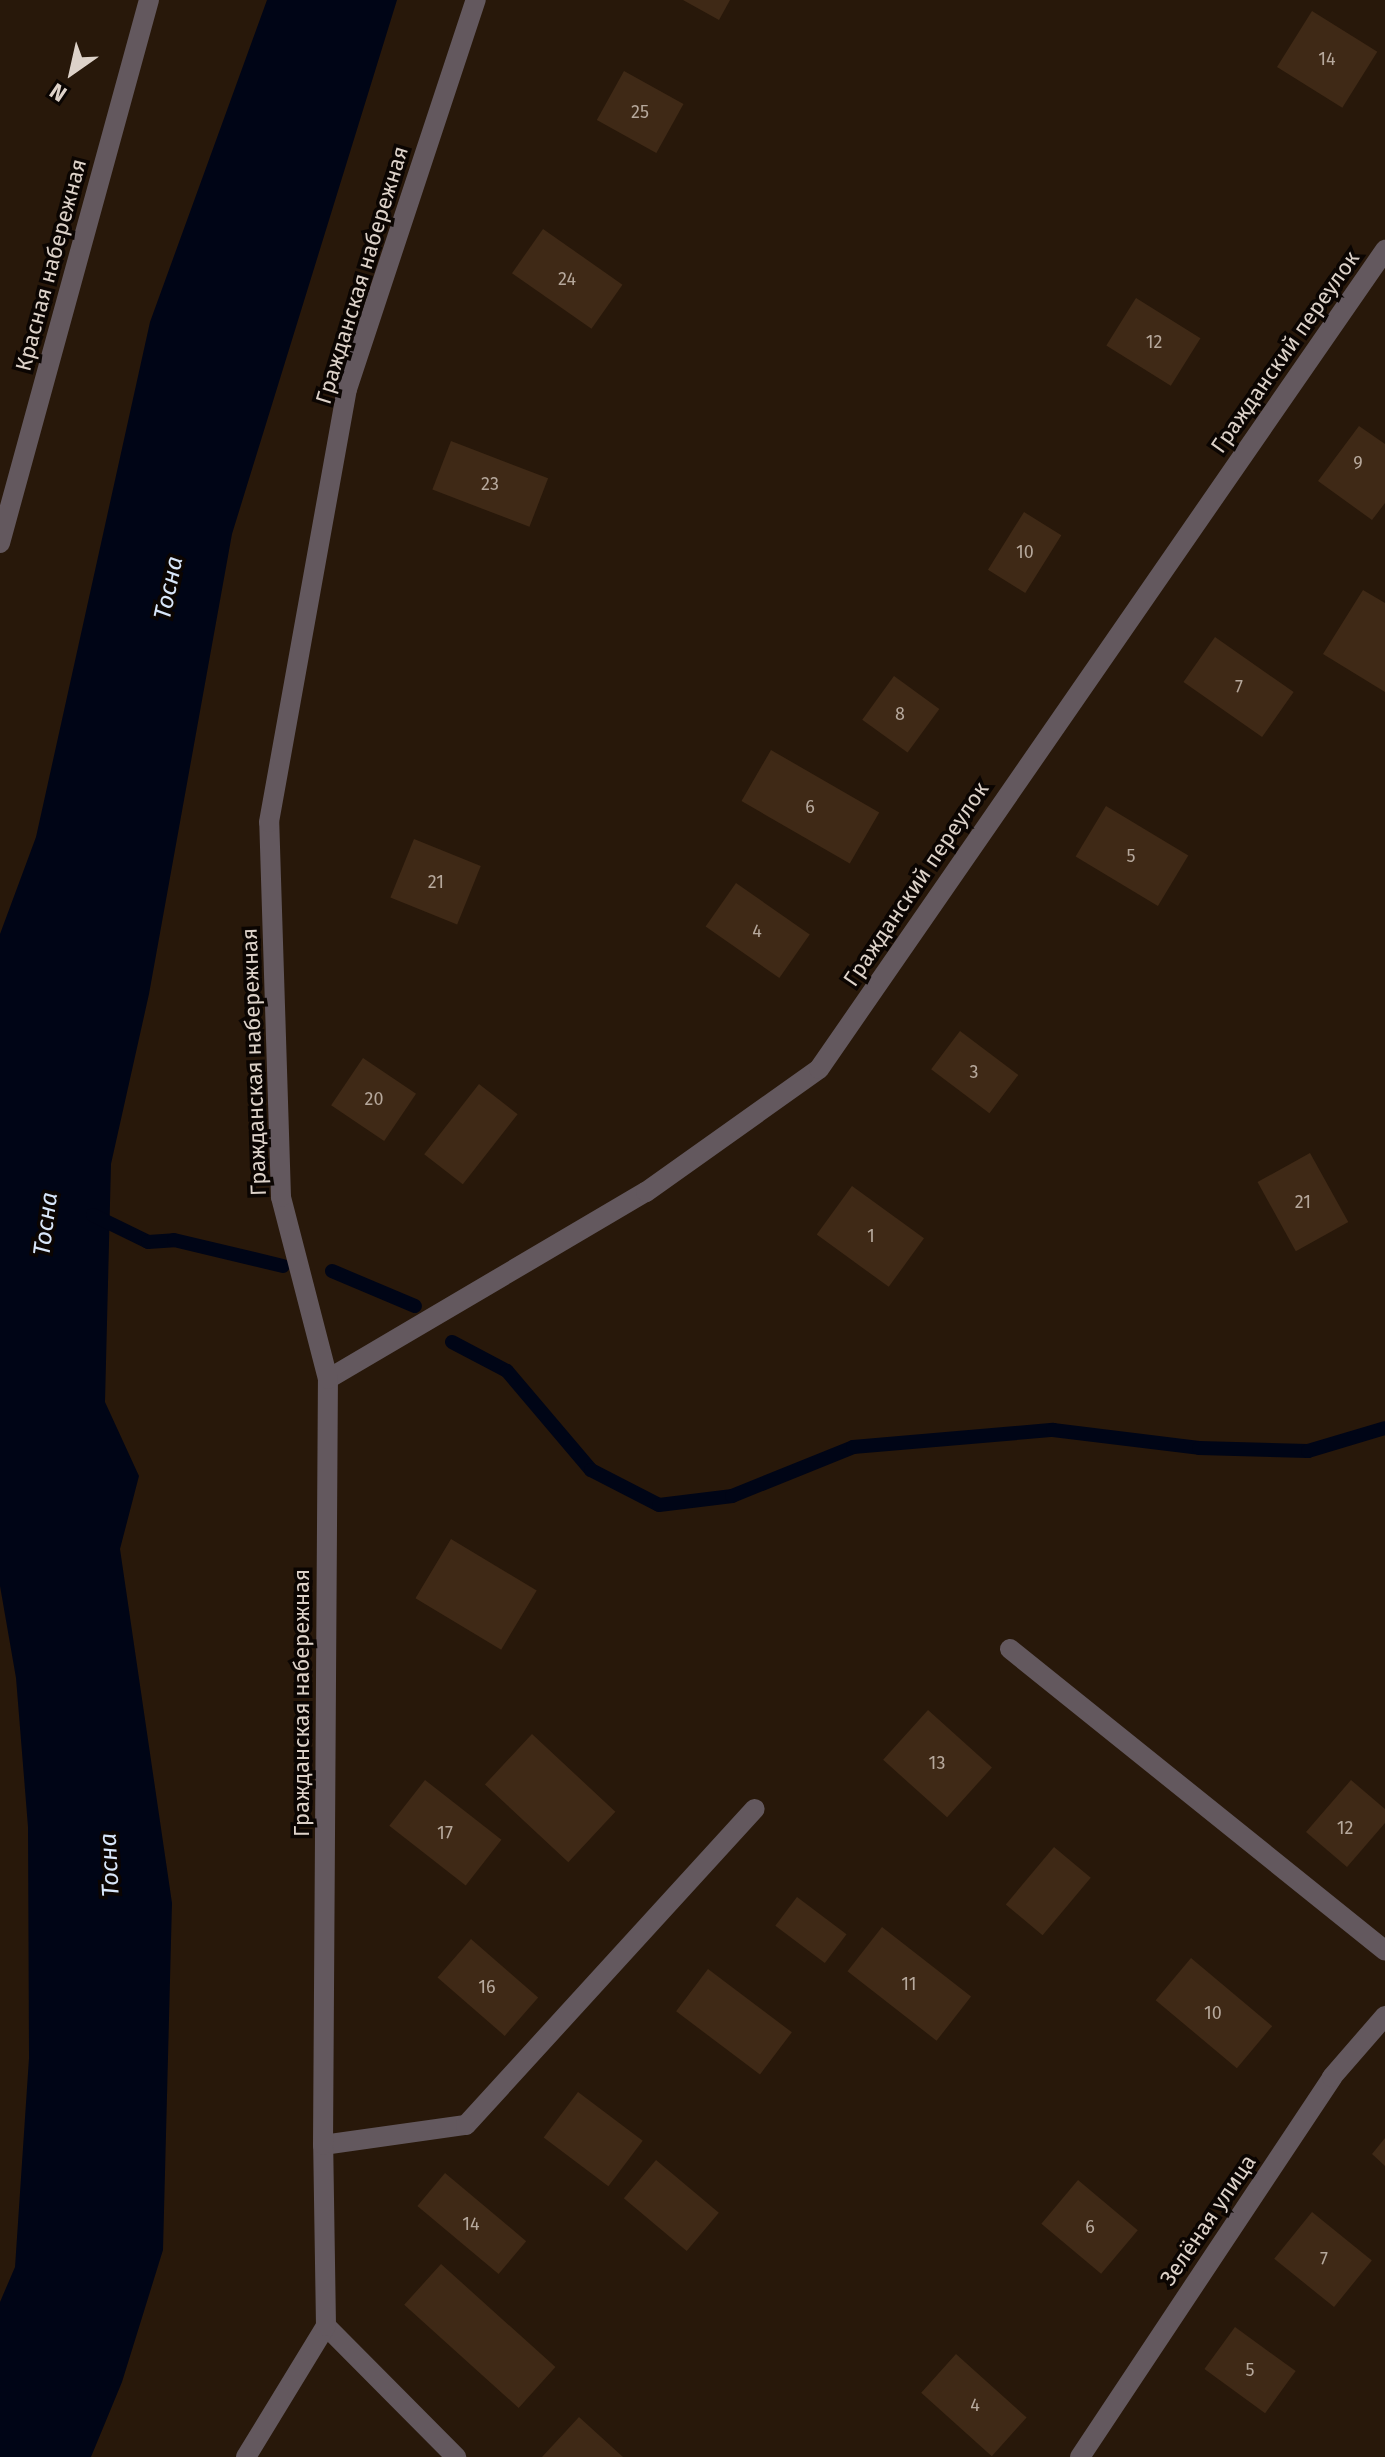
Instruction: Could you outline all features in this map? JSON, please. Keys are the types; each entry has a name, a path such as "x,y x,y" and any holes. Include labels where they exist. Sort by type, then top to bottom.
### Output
{"street":[{"name":"Красная набережная","path":"0,543 149,0"},
{"name":"Гражданская набережная","path":"326,2326 323,2145 328,1379 281,1197 269,822 347,389 476,0"},
{"name":"Гражданский переулок","path":"328,1379 646,1192 819,1069 1385,250"},
{"path":"1010,1649 1385,1951"},
{"path":"323,2145 466,2125 755,1809"},
{"name":"Зелёная улица","path":"1080,2457 1332,2077 1385,2016"},
{"path":"246,2457 326,2326 456,2457"}],"water":[{"name":"Тосна","path":"267,0 397,0 232,534 149,994 111,1164 105,1402 139,1476 120,1549 172,1903 163,2250 122,2382 91,2457 0,2457 0,2302 15,2267 29,2058 28,1827 16,1678 0,1586 0,934 36,837 150,322"}],"building":[{"path":"683,0 730,0 719,20"},
{"path":"1312,11 1377,52 1342,108 1277,67"},
{"path":"624,71 683,104 656,153 597,120"},
{"path":"543,229 622,285 591,329 512,273"},
{"path":"1136,298 1200,338 1171,386 1106,345"},
{"path":"1359,426 1385,444 1385,503 1372,520 1318,481"},
{"path":"451,441 548,478 529,527 432,490"},
{"path":"1024,512 1061,535 1025,593 988,570"},
{"path":"1363,590 1385,603 1385,692 1323,654"},
{"path":"1215,637 1294,692 1262,737 1183,682"},
{"path":"894,676 939,709 908,753 862,720"},
{"path":"771,750 879,812 850,864 742,801"},
{"path":"1106,806 1188,855 1158,906 1076,857"},
{"path":"414,839 481,866 457,924 390,897"},
{"path":"736,883 810,935 779,978 706,926"},
{"path":"960,1031 1018,1075 989,1113 931,1069"},
{"path":"363,1058 416,1094 384,1141 331,1105"},
{"path":"479,1084 518,1114 463,1184 424,1154"},
{"path":"1310,1153 1348,1222 1296,1251 1258,1182"},
{"path":"852,1186 924,1238 889,1287 817,1235"},
{"path":"451,1539 537,1591 501,1650 415,1598"},
{"path":"928,1710 992,1768 947,1817 883,1760"},
{"path":"532,1734 615,1812 568,1862 485,1784"},
{"path":"425,1780 501,1840 466,1885 389,1826"},
{"path":"1351,1780 1385,1809 1385,1823 1347,1867 1306,1832"},
{"path":"1054,1847 1091,1878 1043,1935 1006,1904"},
{"path":"797,1897 847,1934 825,1963 775,1926"},
{"path":"882,1927 971,1997 937,2041 848,1971"},
{"path":"471,1939 538,1997 505,2036 438,1977"},
{"path":"1191,1958 1272,2026 1237,2068 1156,2000"},
{"path":"708,1969 792,2032 760,2075 676,2011"},
{"path":"578,2092 643,2141 608,2186 544,2138"},
{"path":"1385,2138 1385,2166 1372,2154"},
{"path":"656,2160 719,2213 687,2251 624,2198"},
{"path":"445,2173 526,2241 499,2274 417,2206"},
{"path":"1078,2180 1138,2230 1101,2274 1041,2224"},
{"path":"1312,2212 1372,2260 1334,2307 1274,2259"},
{"path":"441,2264 555,2367 519,2408 404,2305"},
{"path":"1235,2327 1296,2371 1265,2413 1204,2369"},
{"path":"956,2354 1027,2418 992,2456 921,2393"},
{"path":"579,2417 623,2457 542,2457"}],"waterway":[{"path":"93,1215 148,1242 174,1240 283,1266"},
{"path":"332,1271 415,1306"},
{"path":"452,1342 507,1371 591,1470 659,1505 732,1496 853,1447 1053,1430 1199,1448 1308,1451 1385,1428"}]}
